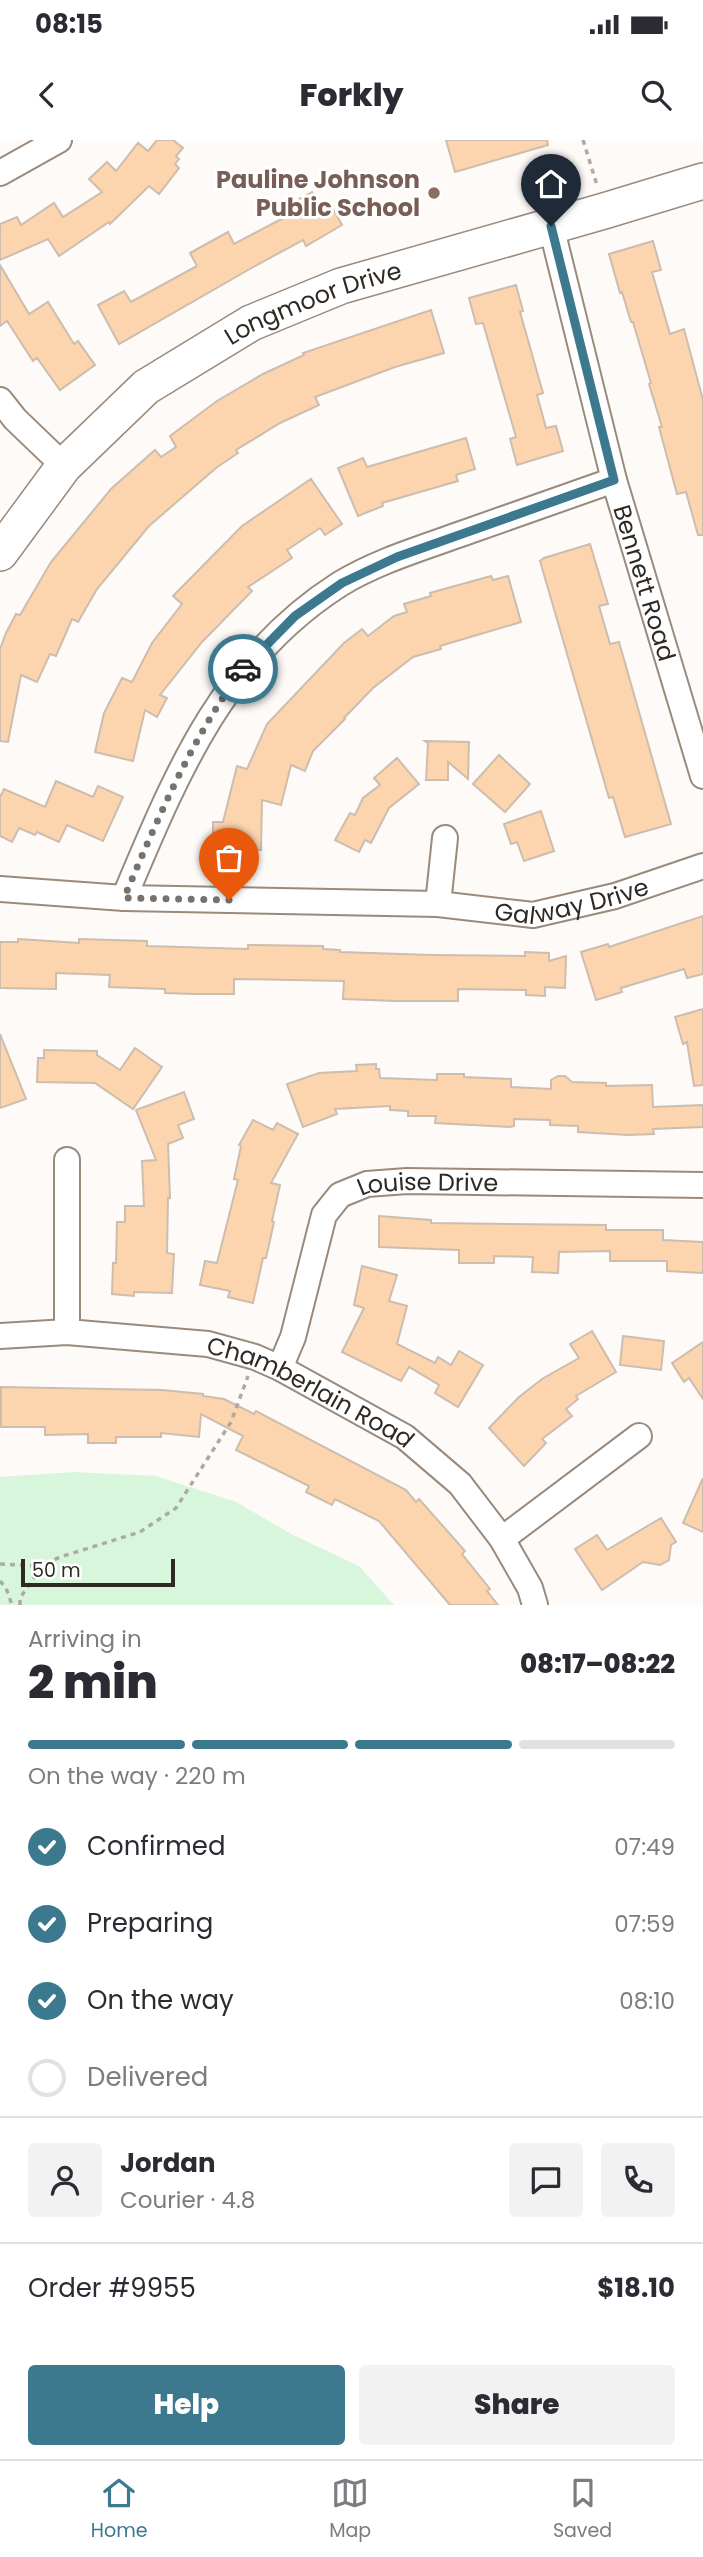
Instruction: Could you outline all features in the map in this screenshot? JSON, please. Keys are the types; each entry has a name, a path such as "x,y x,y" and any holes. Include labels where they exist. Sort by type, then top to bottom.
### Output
{"street":[{"path":"0,173 59,140"},
{"name":"Longmoor Drive","path":"0,553 64,466 146,387 251,323 341,286 703,181"},
{"name":"Bennett Road","path":"551,226 614,480 703,776"},
{"path":"0,400 15,419 64,466"},
{"path":"124,898 162,808 202,730 242,670 295,616 342,583 397,557 614,480"},
{"path":"438,904 445,838"},
{"name":"Galway Drive","path":"0,889 124,898 438,904 533,915 615,896 703,866"},
{"path":"67,1160 67,1332"},
{"name":"Louise Drive","path":"280,1368 293,1337 324,1215 340,1195 367,1184 407,1181 703,1185"},
{"name":"Chamberlain Road","path":"0,1336 67,1332 208,1344 255,1357 280,1368 405,1437 460,1484 502,1539 530,1588 535,1605"},
{"path":"502,1539 639,1436"}],"path":[{"path":"583,140 604,211"},
{"path":"20,1605 20,1598 42,1566 60,1557 140,1532 176,1508 231,1422 255,1357"},
{"path":"0,1564 42,1566"},
{"path":"0,1581 6,1588 12,1605"}],"green space":[{"path":"75,1472 156,1476 236,1502 293,1535 359,1566 394,1605 0,1605 0,1477"}],"building":[{"path":"157,140 173,140 183,148 176,156 179,159 175,164 179,168 159,194 149,186 110,224 109,222 59,256 48,239 0,260 0,224 17,217 21,225 54,203 63,217 102,192 89,179 107,162 116,171 138,143 148,151"},
{"path":"446,140 547,140 548,145 455,172"},
{"path":"312,192 321,208 330,203 342,225 306,246 303,240 119,344 98,305 124,291 131,302 197,266 190,253 228,232 234,244 289,215 285,207"},
{"path":"653,241 661,270 652,272 670,334 684,329 703,400 703,535 698,535 686,492 677,494 659,427 662,427 649,384 651,383 609,254"},
{"path":"0,265 29,314 48,302 74,344 78,341 95,365 60,390 37,358 33,361 7,321 0,326"},
{"path":"516,285 523,311 520,312 543,393 537,395 546,428 556,426 563,451 517,465 510,439 516,437 483,323 476,324 469,298"},
{"path":"431,310 444,353 395,367 315,397 319,405 280,423 236,450 238,453 216,468 149,526 97,589 78,622 72,619 56,656 50,654 37,682 21,675 8,742 0,741 0,649 6,633 16,614 20,615 51,562 111,489 155,450 161,457 176,447 170,436 217,401 263,374 304,355 303,353"},
{"path":"466,438 475,469 456,475 458,481 382,503 383,506 358,516 338,468 363,458 367,467"},
{"path":"311,479 342,524 325,535 320,528 287,550 292,558 248,587 252,591 202,642 160,695 167,698 157,717 145,710 133,761 95,752 104,713 122,678 132,682 152,643 182,604 173,596 242,526"},
{"path":"590,544 608,604 599,606 610,644 619,642 671,824 625,837 613,797 609,798 540,561"},
{"path":"491,576 493,580 508,576 521,622 440,646 441,649 413,657 373,688 344,718 313,751 305,771 291,765 281,805 262,800 261,850 213,849 213,822 223,822 237,766 247,769 267,724 344,643 362,629 368,636 394,616 407,612 404,604 431,596 430,593"},
{"path":"425,741 469,742 468,779 448,762 448,780 426,780 428,743"},
{"path":"499,755 530,784 505,812 473,784"},
{"path":"397,758 419,784 389,808 371,843 365,840 359,852 335,840 350,813 355,815 363,798 380,785 374,778"},
{"path":"56,781 93,797 98,786 123,797 103,841 67,825 59,842 37,832 35,835 19,828 12,842 0,836 0,797 4,789 45,807"},
{"path":"541,811 554,851 524,861 517,842 511,844 504,824"},
{"path":"703,916 703,974 687,978 684,969 621,988 622,992 596,1000 581,952 608,944 609,947"},
{"path":"18,939 79,943 79,939 147,941 147,946 248,949 248,945 323,946 323,949 340,952 432,955 525,956 525,952 549,953 549,961 566,956 565,988 545,987 545,996 526,995 526,990 458,989 458,1001 396,1001 343,999 344,981 234,979 234,994 194,994 165,993 165,989 109,987 110,975 56,973 56,989 0,988 0,942 18,942"},
{"path":"703,1009 703,1085 694,1086 687,1042 683,1044 675,1017"},
{"path":"0,1034 26,1099 0,1108"},
{"path":"135,1048 162,1067 133,1109 95,1083 37,1082 38,1058 44,1058 44,1050 97,1051 97,1055 120,1070"},
{"path":"376,1064 380,1078 437,1080 437,1074 464,1074 464,1077 511,1079 511,1087 551,1089 551,1080 565,1076 572,1082 606,1083 606,1086 652,1085 653,1107 703,1105 703,1127 653,1129 654,1134 628,1135 578,1132 578,1126 550,1125 550,1120 514,1119 514,1126 510,1127 435,1123 436,1116 408,1116 408,1111 390,1110 390,1106 335,1109 337,1114 303,1127 287,1084 319,1073 357,1071 356,1065"},
{"path":"184,1092 194,1119 178,1125 183,1138 168,1144 170,1198 167,1253 174,1254 172,1293 134,1292 134,1296 112,1294 117,1222 125,1222 125,1206 144,1206 142,1161 156,1160 136,1110"},
{"path":"253,1120 273,1130 277,1123 298,1134 271,1183 280,1185 266,1258 263,1258 253,1303 228,1297 230,1291 200,1285 205,1261 217,1263 238,1180 234,1179 241,1146 239,1145"},
{"path":"379,1216 431,1220 431,1223 606,1225 606,1230 663,1230 663,1240 703,1242 703,1273 667,1271 667,1261 610,1261 610,1251 559,1252 558,1273 532,1272 533,1257 494,1256 494,1263 459,1263 459,1250 379,1247"},
{"path":"362,1266 397,1275 389,1301 407,1306 397,1344 435,1363 438,1357 451,1365 459,1351 483,1365 458,1407 435,1393 439,1385 409,1367 401,1381 342,1352 364,1308 354,1305"},
{"path":"592,1331 616,1372 576,1396 578,1399 566,1409 572,1416 542,1439 546,1443 524,1466 489,1428 519,1397 542,1379 579,1358 570,1344"},
{"path":"623,1336 664,1341 661,1370 620,1365"},
{"path":"703,1342 703,1399 689,1378 684,1382 672,1363"},
{"path":"1,1387 162,1390 203,1394 224,1399 254,1414 256,1411 406,1490 416,1502 419,1499 465,1551 462,1554 490,1589 487,1591 498,1605 450,1605 379,1521 335,1499 332,1505 306,1492 309,1486 236,1450 243,1436 201,1414 199,1437 161,1433 161,1437 116,1437 116,1443 88,1443 88,1434 45,1435 45,1427 1,1427"},
{"path":"703,1478 703,1532 683,1523"},
{"path":"661,1518 676,1542 671,1545 669,1560 660,1565 643,1562 602,1590 575,1549 597,1535 607,1550"}],"way so far":[{"path":"229,900 124,898 162,808 202,730 243,669"}],"place":[{"name":"Pauline Johnson Public School","path":"434,193"}],"route":[{"path":"243,669 295,616 342,583 397,557 614,480 551,226"}]}
